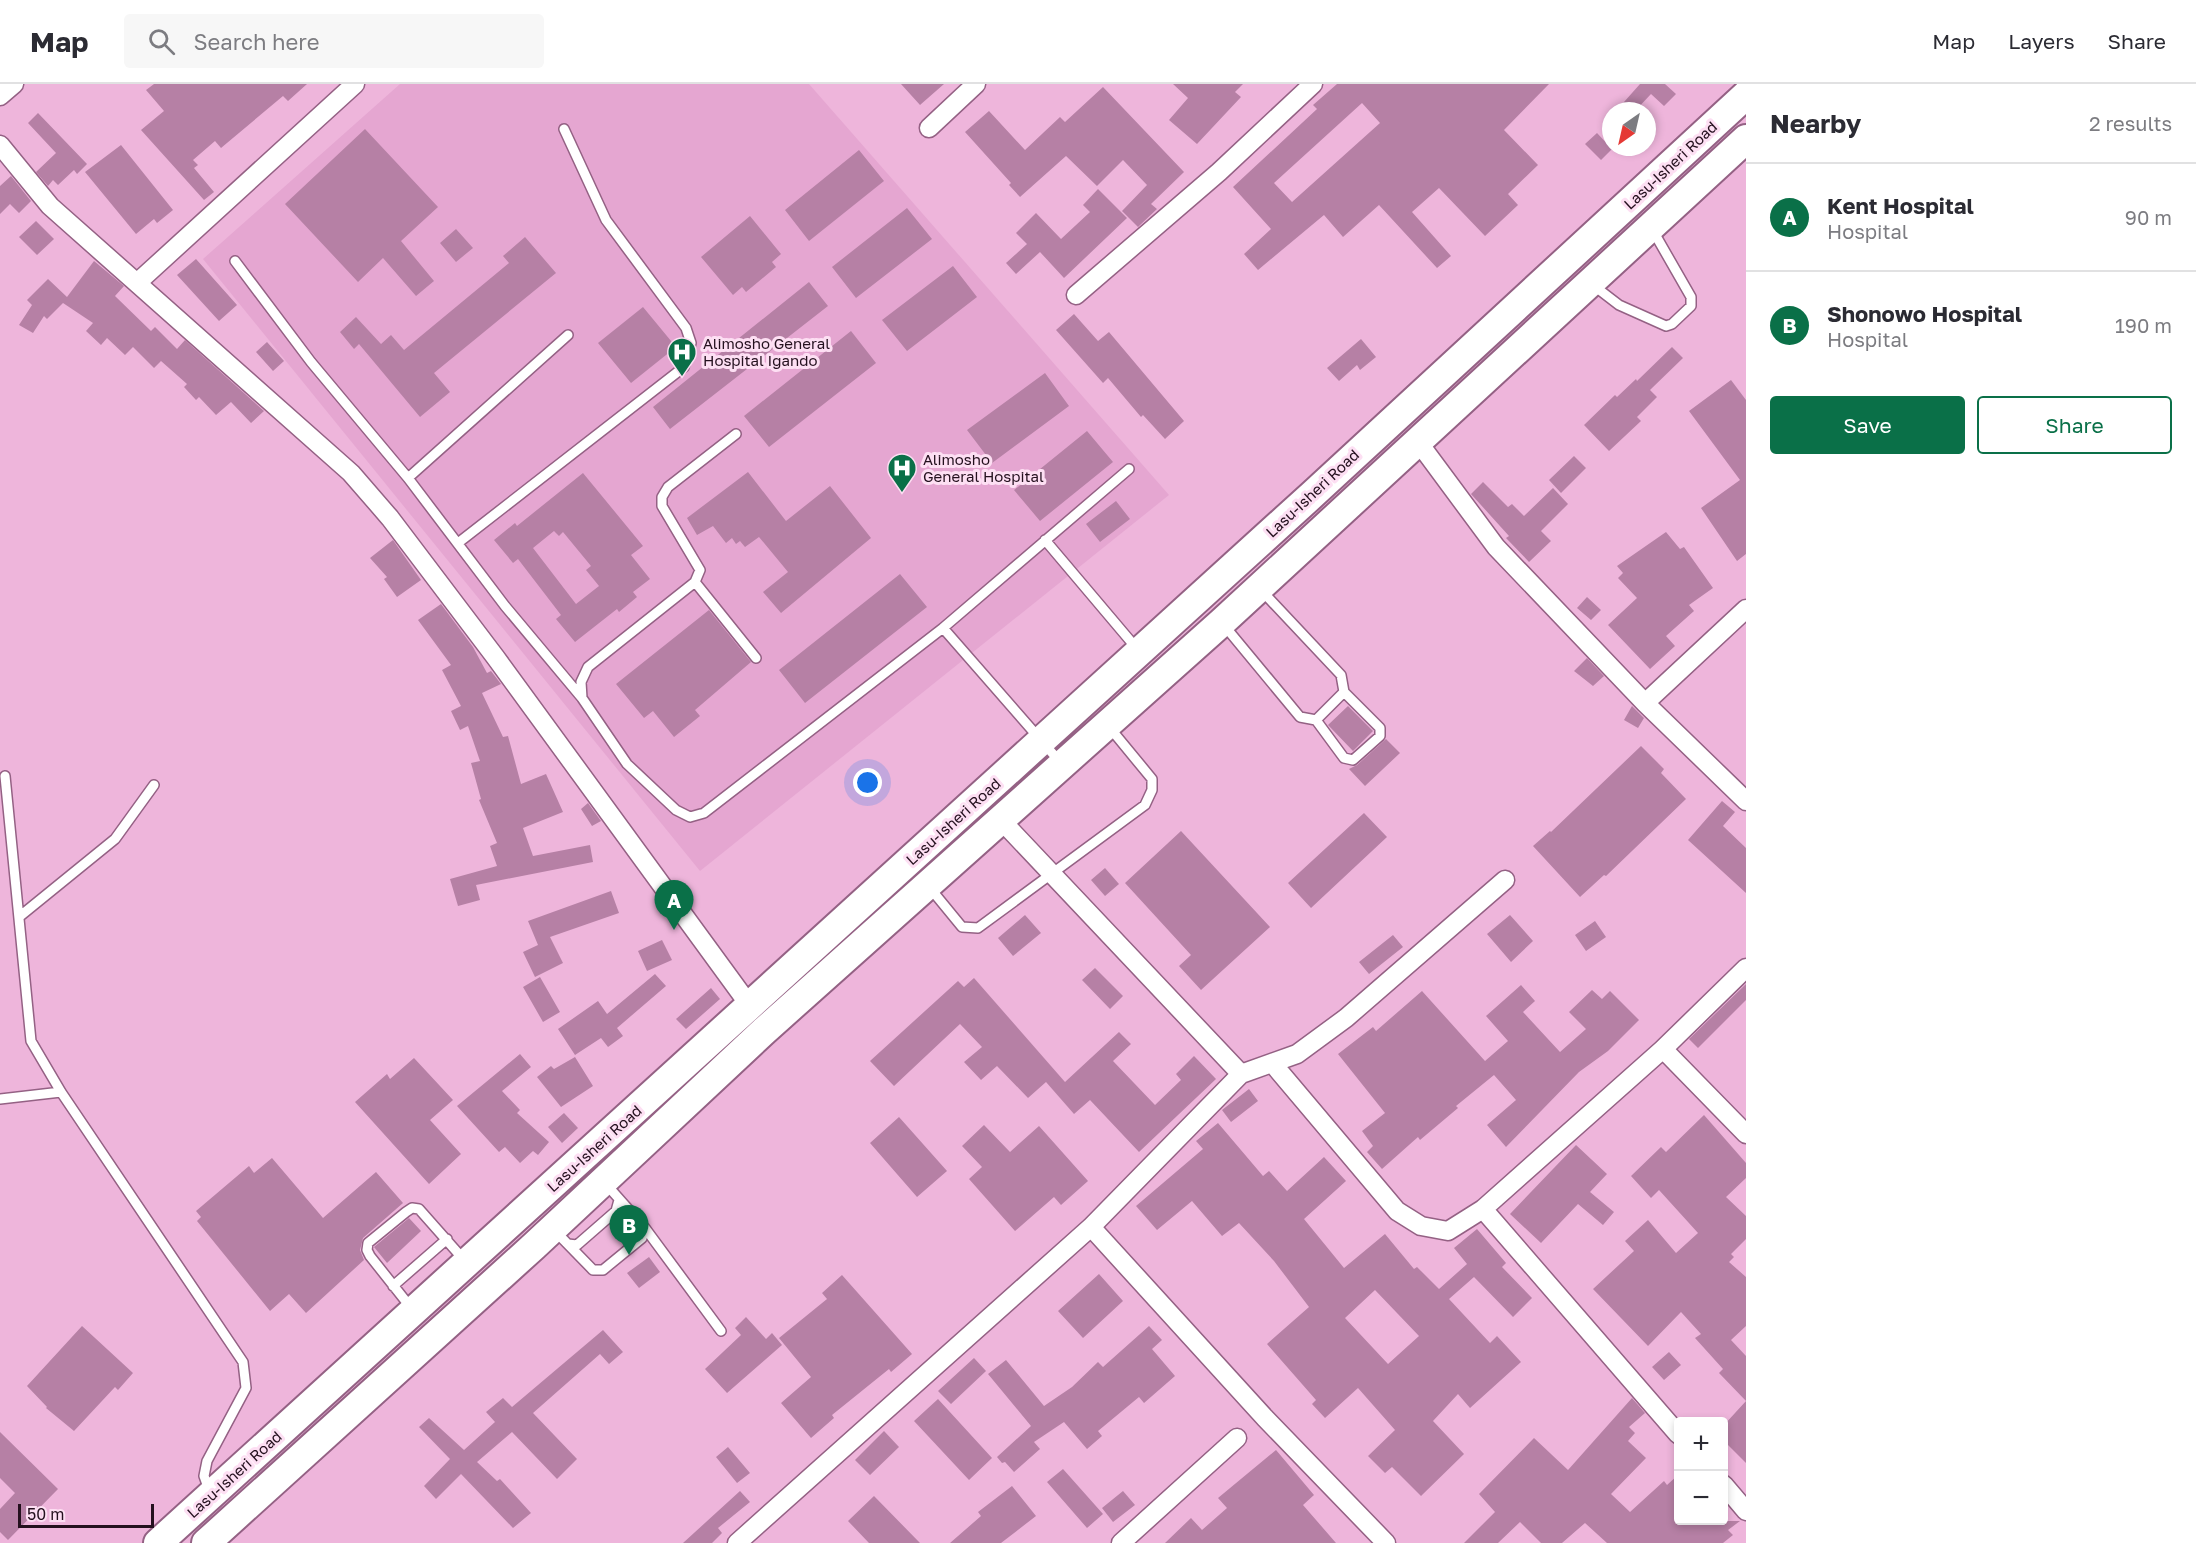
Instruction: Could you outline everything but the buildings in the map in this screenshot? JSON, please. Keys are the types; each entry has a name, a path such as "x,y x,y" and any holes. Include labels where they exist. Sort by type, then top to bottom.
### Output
{"main road":[{"name":"Lasu-Isheri Road","path":"158,1543 1140,652 1746,95"},
{"name":"Lasu-Isheri Road","path":"206,1543 611,1191 927,884 1222,622 1419,442 1589,281 1746,139"}],"street":[{"path":"0,96 14,84"},
{"path":"138,282 355,84"},
{"path":"929,128 976,84"},
{"path":"1076,294 1219,172 1313,84"},
{"path":"0,145 50,206 351,473 390,518 496,658 750,1006"},
{"path":"1419,442 1496,547 1645,703 1746,801"},
{"path":"1645,703 1746,609"},
{"path":"1000,819 1241,1074"},
{"path":"736,1543 1091,1227 1241,1074 1297,1054 1347,1018 1505,880"},
{"path":"1273,1064 1397,1211 1421,1226 1448,1231 1483,1209 1663,1049 1746,968"},
{"path":"1663,1049 1746,1134"},
{"path":"1483,1209 1674,1429"},
{"path":"1091,1227 1266,1418 1386,1543"},
{"path":"1121,1543 1237,1437"},
{"path":"1728,1490 1746,1511"}],"lane":[{"path":"458,543 684,367 691,343 686,328 606,220 564,129"},
{"path":"1589,281 1619,305 1666,326 1683,315 1691,306 1691,297 1650,226"},
{"path":"234,261 311,362 408,478 512,615 582,698 627,764 676,810 690,817 704,813 943,628 1129,469"},
{"path":"408,478 568,335"},
{"path":"582,698 581,682 588,667 695,582 700,570 662,506 662,497 668,487 736,434"},
{"path":"1046,540 1140,652"},
{"path":"695,582 756,658"},
{"path":"1222,622 1300,717 1316,720 1344,758 1353,760 1380,736 1380,728 1344,692 1341,675 1258,587"},
{"path":"943,628 1062,764"},
{"path":"1316,720 1344,692"},
{"path":"927,884 962,927 978,928 1145,805 1152,790 1152,778 1106,724"},
{"path":"5,776 31,1041 61,1092 243,1362 246,1388 207,1461 204,1476 211,1495"},
{"path":"19,917 115,839 154,785"},
{"path":"0,1099 61,1092"},
{"path":"611,1191 645,1228 721,1331"},
{"path":"414,1311 370,1256 367,1250 368,1243 412,1208 419,1209 467,1263"},
{"path":"560,1236 593,1270 603,1270 642,1238 645,1228"},
{"path":"393,1286 447,1239"}],"shaded area":[{"name":"Alimosho General Hospital Igando","path":"400,84 809,84 1169,495 700,871 203,259"}],"place":[{"name":"Alimosho General Hospital Igando","path":"682,378"},
{"name":"Alimosho General Hospital","path":"902,494"},
{"name":"Kent Hospital","path":"674,930"},
{"name":"Shonowo Hospital","path":"629,1255"}]}
